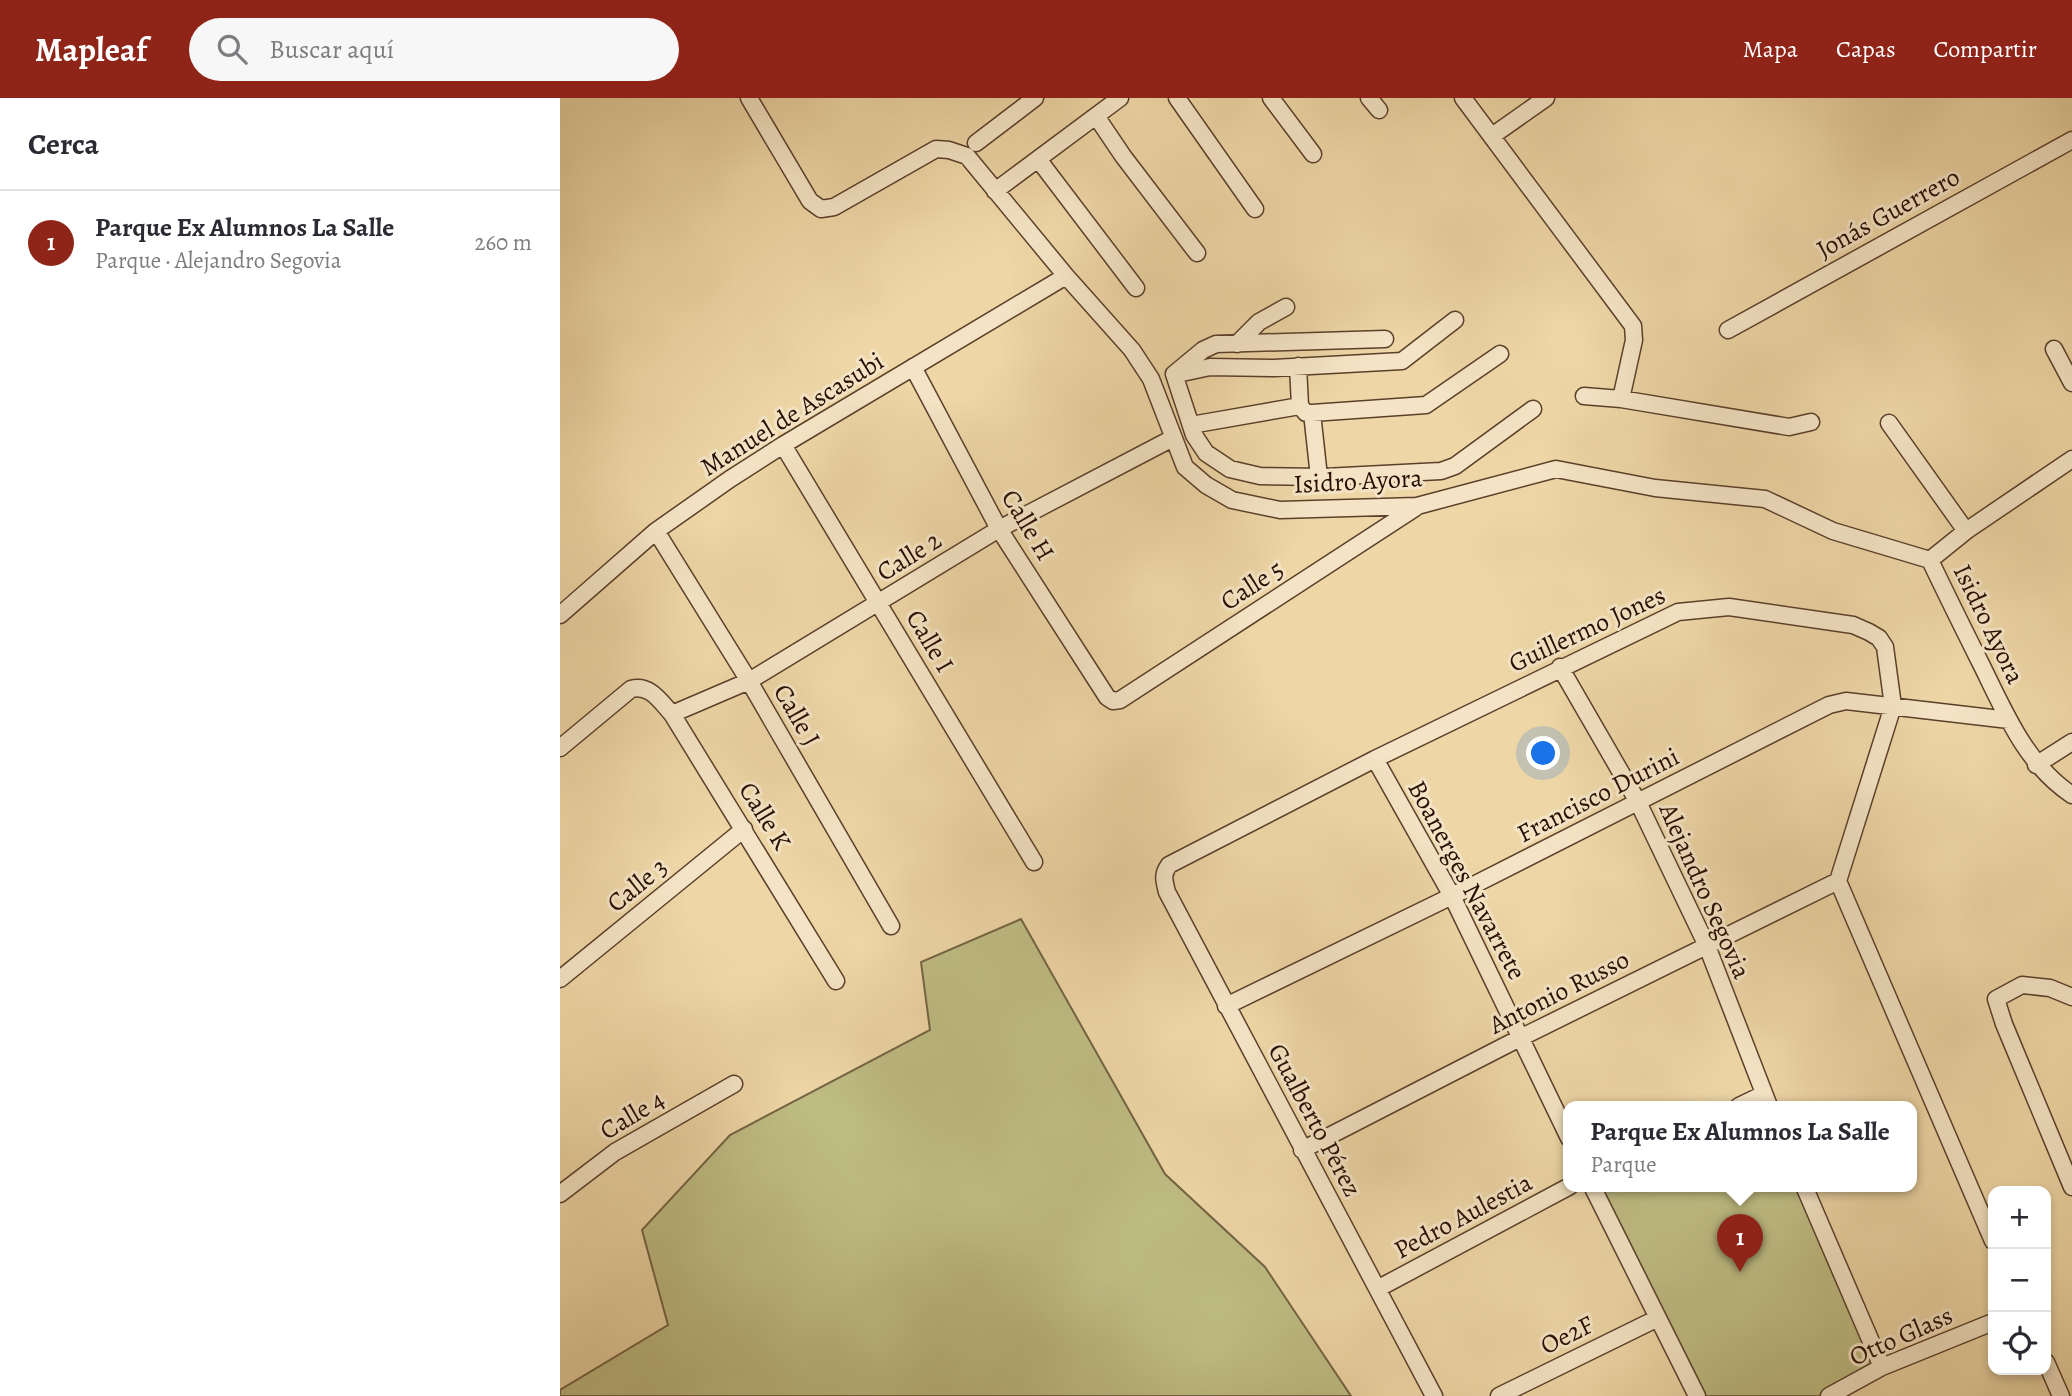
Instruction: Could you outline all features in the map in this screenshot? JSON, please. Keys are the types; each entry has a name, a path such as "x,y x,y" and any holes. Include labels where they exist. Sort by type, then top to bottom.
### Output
{"street":[{"name":"Isidro Ayora","path":"749,98 810,201 821,209 834,207 936,149 967,156 1066,276 1132,350 1151,379 1185,467 1206,485 1231,500 1280,510 1417,506 1556,469 1655,488 1765,499 1833,531 1930,560 2009,720 2036,765 2056,785 2072,795"},
{"path":"976,143 1035,98"},
{"path":"995,191 1120,98"},
{"path":"1177,98 1255,209"},
{"path":"1271,98 1313,154"},
{"path":"1463,98 1633,326 1634,340 1621,399"},
{"path":"1492,136 1546,98"},
{"path":"1096,116 1197,253"},
{"name":"Jonás Guerrero","path":"1728,330 2072,140"},
{"path":"1038,159 1136,288"},
{"name":"Manuel de Ascasubi","path":"560,615 656,531 783,445 1066,276"},
{"path":"1237,344 1259,322 1286,307"},
{"path":"1151,379 1210,367 1274,368 1402,361 1455,320"},
{"path":"1174,374 1209,346 1385,339"},
{"path":"2053,349 2072,383"},
{"path":"1191,425 1306,409 1426,405 1500,354"},
{"path":"1298,366 1319,477"},
{"name":"Calle H","path":"913,367 999,529 1107,696 1113,701"},
{"path":"1174,374 1199,445 1230,469 1260,476 1319,477 1447,469 1533,409"},
{"path":"1584,396 1621,399 1789,427 1811,422"},
{"path":"1889,423 1966,531"},
{"name":"Calle 2","path":"672,715 749,681 999,529 1173,438"},
{"name":"Calle I","path":"783,445 1034,862"},
{"path":"1930,560 1966,531 2072,459"},
{"name":"Calle 5","path":"1113,701 1120,700 1417,506"},
{"name":"Calle J","path":"656,531 749,681 891,926"},
{"name":"Guillermo Jones","path":"1169,864 1560,667 1678,612 1729,607 1853,625 1879,638 1885,648 1893,706 1839,881"},
{"name":"Alejandro Segovia","path":"1560,667 1638,802 1707,946 1767,1100"},
{"name":"Calle K","path":"560,748 631,689 640,687 651,691 672,715 836,981"},
{"name":"Francisco Durini","path":"1226,1006 1452,896 1829,705 1846,701 2009,720"},
{"path":"2036,765 2072,742"},
{"name":"Boanerges Navarrete","path":"1375,759 1452,896 1563,1126"},
{"name":"Calle 3","path":"560,979 744,829"},
{"name":"Gualberto Pérez","path":"1169,864 1163,880 1167,892 1434,1396"},
{"path":"1839,881 1988,1229"},
{"name":"Antonio Russo","path":"1302,1150 1520,1038 1839,881"},
{"path":"2072,997 2050,988 2022,985 1996,999 2072,1187"},
{"name":"Calle 4","path":"560,1194 615,1152 734,1084"},
{"name":"Pedro Aulestia","path":"1379,1289 1563,1190"},
{"path":"1595,1192 1697,1396"},
{"path":"1807,1192 1882,1367"},
{"name":"Oe2F","path":"1499,1396 1656,1318"},
{"name":"Otto Glass","path":"1829,1396 1882,1367 1988,1324"},
{"path":"2051,1373 2061,1396"}],"shaded area":[{"path":"1021,919 1165,1174 1265,1267 1351,1396 560,1396 560,1390 668,1325 642,1230 730,1135 930,1030 921,962"},
{"path":"1595,1192 1807,1192 1882,1367 1824,1396 1704,1396"}],"place":[{"name":"Parque Ex Alumnos La Salle","path":"1740,1272"}]}
